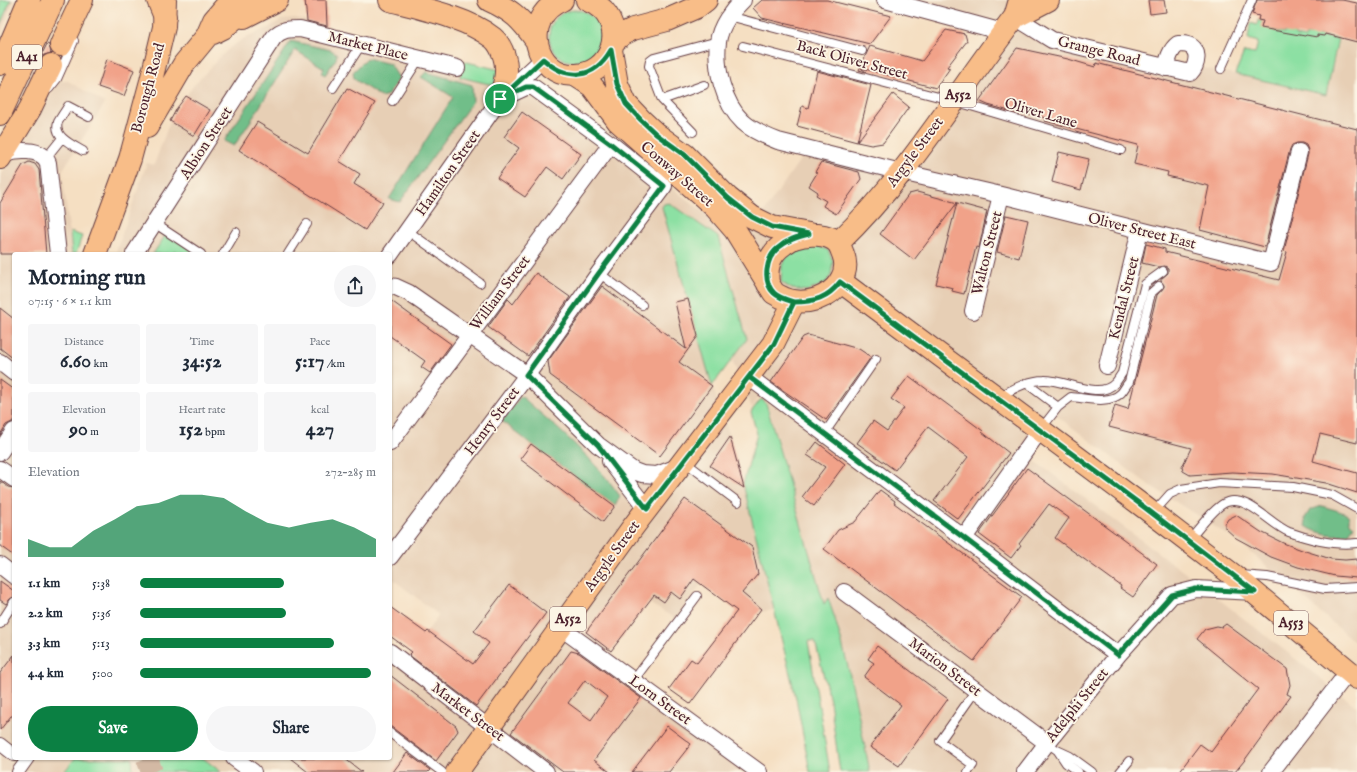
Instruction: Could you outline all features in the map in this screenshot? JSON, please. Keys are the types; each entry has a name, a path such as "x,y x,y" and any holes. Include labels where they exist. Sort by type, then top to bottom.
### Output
{"main road":[{"name":"A41","path":"0,64 7,52 29,0"},
{"name":"A41","path":"0,114 53,0"},
{"path":"68,41 82,0"},
{"path":"215,28 224,0"},
{"path":"215,28 231,0"},
{"path":"96,252 130,159 161,102 184,64 215,28 242,0"},
{"path":"215,28 256,0"},
{"path":"215,28 277,0"},
{"path":"390,0 445,14 472,26 494,39 501,48 505,57 505,80 500,99"},
{"path":"489,0 512,12 523,22 552,67 562,73 575,75 588,72 598,67 606,59 612,46 623,34 633,29 667,20 697,7 706,0"},
{"path":"540,50 537,28 540,19 547,9 562,0"},
{"name":"Conway Street","path":"588,0 599,6 607,15 611,23 613,32 613,67 620,91 626,104 641,120 656,134 685,155 728,198 752,217 772,227 809,234"},
{"name":"Argyle Street","path":"841,251 855,226 901,172 954,101 1013,16 1048,0"},
{"name":"Borough Road","path":"130,159 159,51 163,3"},
{"path":"1,156 30,109 51,65"},
{"name":"Conway Street","path":"575,75 595,90 618,121 715,207 735,230 768,284"},
{"path":"809,234 822,235 830,238 841,251 846,270 834,290 824,296 805,302 794,302 783,299 774,293 768,284 768,265 772,255 778,248 794,238 809,234"},
{"name":"A553","path":"840,282 997,397 1189,541 1255,592 1353,674"},
{"name":"Argyle Street","path":"457,772 647,509 774,344 794,302"}],"street":[{"path":"718,41 729,16 736,6 743,0"},
{"name":"Grange Road","path":"885,0 1013,16 1052,40 1166,68"},
{"name":"Market Place","path":"279,32 285,30 300,30 457,68"},
{"name":"Albion Street","path":"135,252 279,32"},
{"name":"Oliver Street East","path":"718,41 719,66 723,89 730,106 743,121 759,133 778,140 901,172 1002,195 1271,263 1299,152"},
{"name":"Hamilton Street","path":"392,253 500,99 540,50"},
{"name":"Conway Street","path":"500,99 526,87 533,87 611,144 664,186"},
{"name":"William Street","path":"392,440 611,144"},
{"path":"1,156 11,151 31,152 46,158 48,163 58,252"},
{"name":"Henry Street","path":"392,555 664,186"},
{"name":"Walton Street","path":"973,311 1002,195"},
{"name":"Kendal Street","path":"1107,366 1140,230"},
{"path":"392,286 409,293 526,375 598,445 634,471 642,474 657,475 682,464"},
{"path":"745,381 824,434 1118,655"},
{"path":"964,538 1040,430"},
{"path":"0,452 12,434"},
{"path":"598,445 647,509"},
{"path":"0,469 12,478"},
{"path":"0,565 12,574"},
{"name":"Adelphi Street","path":"1025,772 1052,746 1118,655 1172,595 1196,589 1255,592"},
{"name":"Marion Street","path":"844,592 1052,746"},
{"name":"Lorn Street","path":"561,628 759,772"},
{"name":"Market Street","path":"392,654 546,772"},
{"path":"1271,772 1353,674"},
{"path":"0,744 12,753"},
{"path":"237,760 253,772"}],"lane":[{"path":"1221,70 1252,0"},
{"path":"729,16 862,51"},
{"path":"30,109 57,79 68,41"},
{"path":"693,132 662,100 649,66 650,61 654,58 718,41"},
{"path":"333,88 362,45"},
{"name":"Back Oliver Street","path":"743,46 954,101"},
{"path":"392,101 419,59"},
{"path":"662,100 704,86"},
{"name":"Oliver Lane","path":"954,101 1121,150"},
{"path":"83,151 62,138 57,127 68,106 89,117"},
{"path":"46,158 62,138"},
{"path":"154,223 198,252"},
{"path":"289,252 307,224"},
{"path":"408,231 480,283"},
{"path":"224,252 236,232"},
{"path":"997,397 1026,383 1044,380 1063,382 1096,391 1105,389 1115,384 1122,373 1145,284 1163,271"},
{"path":"599,273 642,305"},
{"path":"1040,430 1058,407 1070,397 1103,400 1112,398 1121,393 1129,382 1152,293 1159,286"},
{"path":"824,434 876,359"},
{"path":"1026,383 1058,407"},
{"path":"682,464 738,502"},
{"path":"1153,514 1170,494 1181,489 1219,483 1293,487 1332,495 1357,509"},
{"path":"1189,541 1211,514 1226,502 1234,500 1243,502 1287,531 1325,542 1347,544 1357,542"},
{"path":"1233,575 1267,577 1324,589 1357,587"},
{"path":"633,681 697,596"},
{"path":"0,624 12,605"},
{"path":"968,772 973,765 940,741 976,690"},
{"path":"392,734 442,772"},
{"path":"1052,746 1066,763 1078,772"},
{"path":"1052,746 1070,756 1092,772"},
{"path":"1120,772 1129,761"}],"shaded area":[{"path":"0,0 14,0 0,34"},
{"path":"885,0 1020,0 1015,17 1052,40 1235,74 1326,95 1349,0 1357,0 1357,644 1240,543 1145,482 1049,410 963,535 767,385 752,408 732,360 747,338 718,238 695,242 687,215 668,220 674,250 712,386 731,439 774,610 759,612 752,622 701,584 676,619 649,603 605,660 759,772 0,772 0,177 33,127 59,81 68,81 105,103 62,171 72,252 12,252 12,760 392,760 392,654 404,663 439,615 392,579 392,252 116,252 147,163 154,165 167,129 177,108 194,85 231,47 248,36 268,28 283,19 296,18 500,70 537,85 710,217 726,235 753,228 808,148 901,172 1001,32"},
{"path":"767,390 965,541 1028,456 1184,572 1357,707 1357,772 870,772 836,621 828,598 824,605 767,402 761,398"}],"green space":[{"path":"0,0 11,0 0,25"},
{"path":"570,10 580,10 589,14 597,22 601,31 601,41 597,50 589,58 580,62 570,62 561,58 553,50 549,41 549,31 553,22 561,14"},
{"path":"1258,20 1264,22 1275,31 1285,33 1286,29 1295,31 1295,36 1305,38 1306,35 1317,35 1338,39 1326,95 1235,74 1244,52 1255,54 1258,42 1248,39 1250,23 1257,25"},
{"path":"291,41 331,50 337,54 336,59 325,75 322,73 324,68 295,50 234,146 224,141"},
{"path":"367,58 390,64 399,78 388,95 381,97 354,79 353,72"},
{"path":"463,61 500,70 497,86 460,77"},
{"path":"426,72 472,85 473,101 400,202 389,199 453,97 421,77"},
{"path":"669,203 718,237 747,339 712,386 662,207 664,204"},
{"path":"70,232 82,236 77,252 72,252"},
{"path":"167,233 197,252 175,251 154,252"},
{"path":"813,244 828,250 833,261 831,275 826,283 808,291 792,289 781,282 782,265 788,254"},
{"path":"521,396 574,443 598,468 620,496 615,506 502,421"},
{"path":"761,399 766,403 824,604 828,598 835,619 852,684 870,772 840,772 830,701 815,641 808,641 830,772 810,772 796,698 743,484 757,434 751,412"},
{"path":"1322,506 1340,511 1349,516 1351,524 1354,526 1349,533 1333,535 1315,531 1306,526 1305,518 1310,510"},
{"path":"73,760 132,760 133,772 64,772"},
{"path":"147,760 206,760 221,772 148,772"}],"building":[{"path":"305,0 326,0 327,26 307,21"},
{"path":"762,0 827,0 891,16 870,44 762,18 753,8"},
{"path":"1148,0 1164,0 1166,12 1150,14"},
{"path":"1257,0 1342,0 1357,3 1357,42 1326,34 1325,36 1317,35 1317,37 1305,36 1261,28 1263,21 1258,20 1259,16 1252,14"},
{"path":"946,30 965,34 967,41 947,67 950,68 936,88 861,68 866,72 859,70 870,46 922,61"},
{"path":"47,44 49,45 51,53 41,56"},
{"path":"1017,48 1068,59 1095,67 1096,63 1357,129 1357,443 1320,434 1313,461 1357,473 1357,493 1326,483 1273,474 1232,472 1190,475 1183,471 1182,467 1191,448 1109,427 1115,405 1128,409 1157,295 1164,287 1161,279 1168,273 1168,268 1165,266 1159,267 1142,263 1146,244 1165,249 1165,252 1279,280 1287,252 1284,251 1308,154 1306,145 1297,143 1292,145 1290,149 1265,247 1200,230 1209,186 1167,176 1168,172 1134,164 1138,145 1045,121 1046,118 1021,112 1020,114 979,101"},
{"path":"107,59 134,70 124,96 98,87"},
{"path":"817,71 871,85 857,142 797,126 802,106 808,108"},
{"path":"347,88 375,103 339,161 360,174 354,184 383,202 365,230 239,150 257,122 308,153"},
{"path":"893,94 909,107 883,143 871,145 857,142"},
{"path":"186,96 210,110 194,136 170,121"},
{"path":"522,112 581,154 563,179 547,167 525,197 497,178 519,148 504,137"},
{"path":"1059,152 1089,159 1081,190 1052,182"},
{"path":"29,162 35,164 39,170 46,252 12,252 12,254 0,254 0,203 23,165"},
{"path":"821,162 859,172 861,179 836,214 823,206 826,201 816,195 818,192 809,186 817,173 815,172"},
{"path":"917,192 987,211 979,248 976,247 964,294 952,291 953,288 936,284 957,203 914,260 880,234 909,194"},
{"path":"1006,215 1028,220 1019,258 997,252"},
{"path":"536,273 570,297 528,356 488,327 508,299 513,304"},
{"path":"602,286 686,349 675,302 688,299 698,336 679,362 712,386 660,456 550,375 548,361"},
{"path":"392,301 451,344 430,373 421,367 425,361 392,337"},
{"path":"0,308 12,317 12,357 0,348"},
{"path":"808,335 859,349 871,357 826,420 771,382 803,337"},
{"path":"909,376 983,431 982,432 1009,453 958,519 934,501 968,457 928,427 895,470 857,443 873,421 887,431 904,408 891,399"},
{"path":"0,380 12,389 12,422 6,425 0,435"},
{"path":"730,437 744,488 710,466"},
{"path":"817,442 845,464 814,506 802,497 825,467 807,455"},
{"path":"531,444 615,506 603,522 520,459"},
{"path":"1027,468 1157,564 1133,597 1120,588 1121,586 1055,538 1069,518 1049,504 1019,544 1021,545 1011,558 979,534"},
{"path":"0,481 8,487 12,488 12,555 0,546"},
{"path":"880,490 895,501 894,503 1022,597 974,661 824,549 838,530 855,522"},
{"path":"685,499 752,547 758,574 742,593 761,609 690,704 669,689 691,659 697,663 737,611 694,579 680,599 671,592 664,602 654,595 611,651 586,632"},
{"path":"1236,515 1261,532 1283,543 1302,550 1331,559 1357,559 1357,578 1335,576 1298,567 1271,557 1236,538 1225,528 1225,524 1228,519"},
{"path":"0,581 12,590 12,598 6,604 0,600"},
{"path":"509,585 546,613 476,706 409,655 412,652 392,637 392,608 426,633 428,631 473,664 489,643 474,631"},
{"path":"1226,624 1287,669 1290,685 1287,694 1291,696 1235,772 1179,772 1200,744 1211,752 1258,689 1197,639 1205,629 1217,626 1222,627"},
{"path":"877,646 948,699 899,766 870,747 901,705 864,677 874,663 868,659"},
{"path":"571,651 579,653 641,698 594,760 610,772 563,772 511,733","holes":["585,680 607,697 591,720 568,703"]},
{"path":"12,658 12,716 0,730 0,673"},
{"path":"392,677 456,726 458,731 436,761 392,728"},
{"path":"667,726 691,744 669,772 632,772"},
{"path":"407,753 430,770 428,772 393,772"},
{"path":"293,760 347,760 362,772 308,772"}],"tunnel":[{"path":"148,760 152,772"}],"route":[{"path":"500,99 526,87 533,87 611,144 664,186 526,375 598,445 647,509 774,344 794,302 805,302 824,296 834,290 840,282 997,397 1255,592 1196,589 1172,595 1118,655 749,377 774,344 794,302 783,299 774,293 768,284 768,265 772,255 778,248 794,238 809,234 772,227 752,217 728,198 685,155 656,134 626,104 617,84 611,50 606,59 598,67 588,72 575,75 562,73 543,59 500,99"}]}
